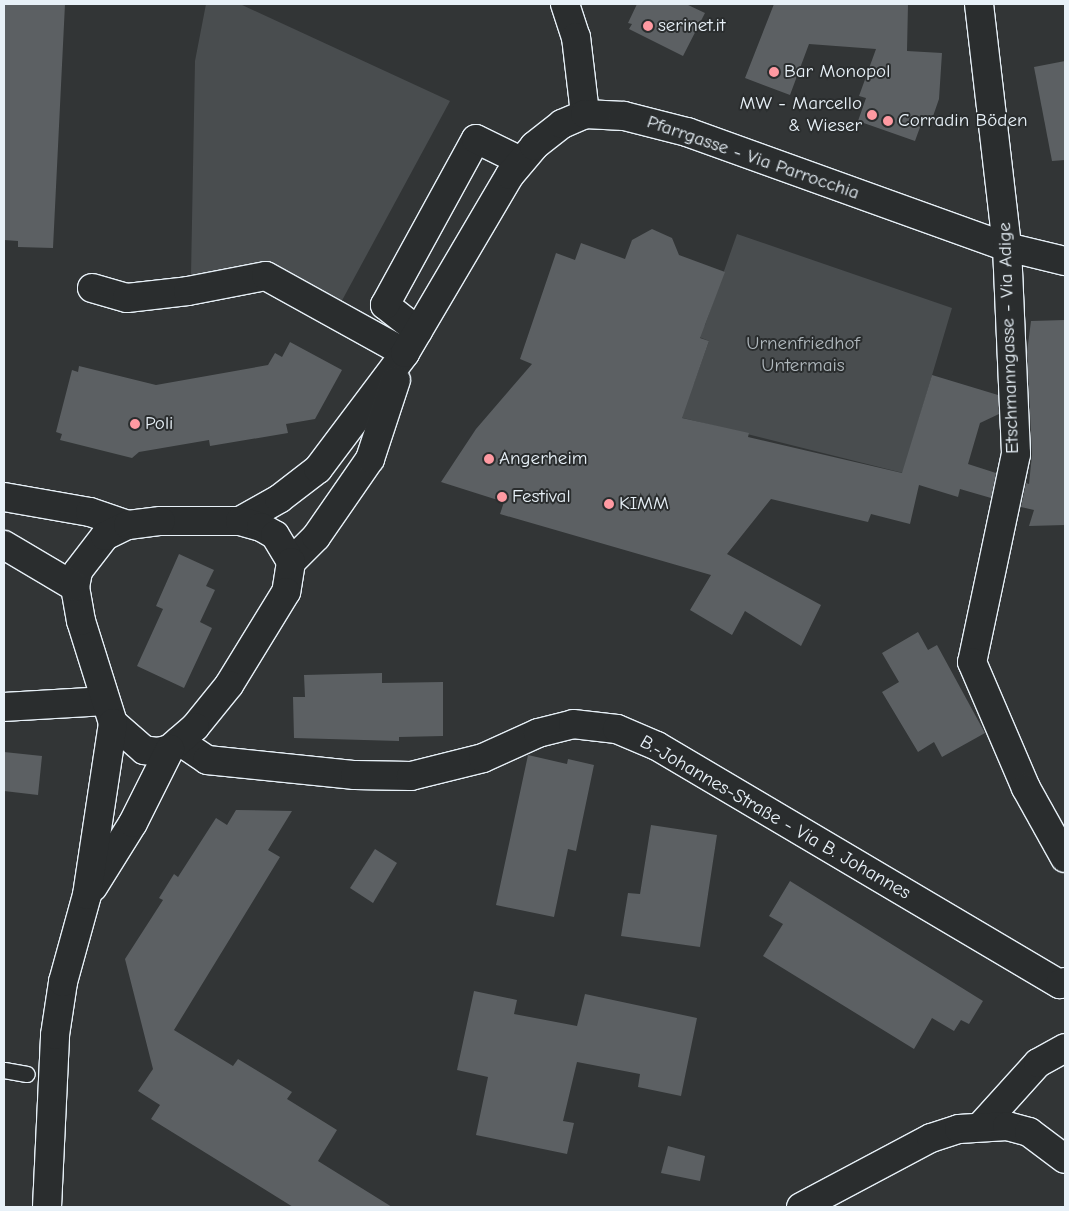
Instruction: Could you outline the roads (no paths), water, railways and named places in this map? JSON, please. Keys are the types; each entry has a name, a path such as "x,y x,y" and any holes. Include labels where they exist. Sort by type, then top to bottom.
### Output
{"street":[{"path":"565,4 576,37 585,114"},
{"name":"Etschmanngasse - Via Adige","path":"979,4 1008,247 1016,454 998,549 972,662 1026,788 1065,858"},
{"name":"Pfarrgasse - Via Parrocchia","path":"240,521 279,499 318,469 412,342 521,161 562,124 585,114 624,116 687,132 1008,247 1065,261"},
{"path":"412,342 385,305 476,139 521,161"},
{"path":"92,288 127,298 188,291 266,276 412,342"},
{"name":"Pfarrgasse - Via Parrocchia","path":"291,562 316,536 370,459 412,342"},
{"path":"4,497 90,512 128,526"},
{"path":"47,1207 55,1035 63,982 87,895 109,712 81,621 75,587 78,571 104,536 128,526 161,521 240,521 261,527 275,535 291,562 286,592 234,678 194,727 175,745 133,823 87,895"},
{"path":"4,545 75,587"},
{"path":"4,707 109,712 144,750 158,752 175,745"},
{"name":"B.-Johannes-Straße - Via B. Johannes","path":"175,745 207,760 355,775 411,776 483,758 538,733 573,724 617,729 657,746 1060,984 1065,982"},
{"path":"981,1126 1038,1063 1065,1048"},
{"path":"801,1207 931,1138 959,1129 981,1126 1007,1126 1029,1132 1065,1159"}],"lane":[{"path":"4,1070 28,1074"}],"place":[{"name":"serinet.it","path":"648,26"},
{"name":"Bar Monopol","path":"774,72"},
{"name":"MW - Marcello & Wieser","path":"872,115"},
{"name":"Corradin Böden","path":"888,121"},
{"name":"Poli","path":"135,424"},
{"name":"Angerheim","path":"489,459"},
{"name":"Festival","path":"502,497"},
{"name":"KIMM","path":"609,504"}],"park label":[{"name":"Urnenfriedhof Untermais","path":"803,355"}]}
